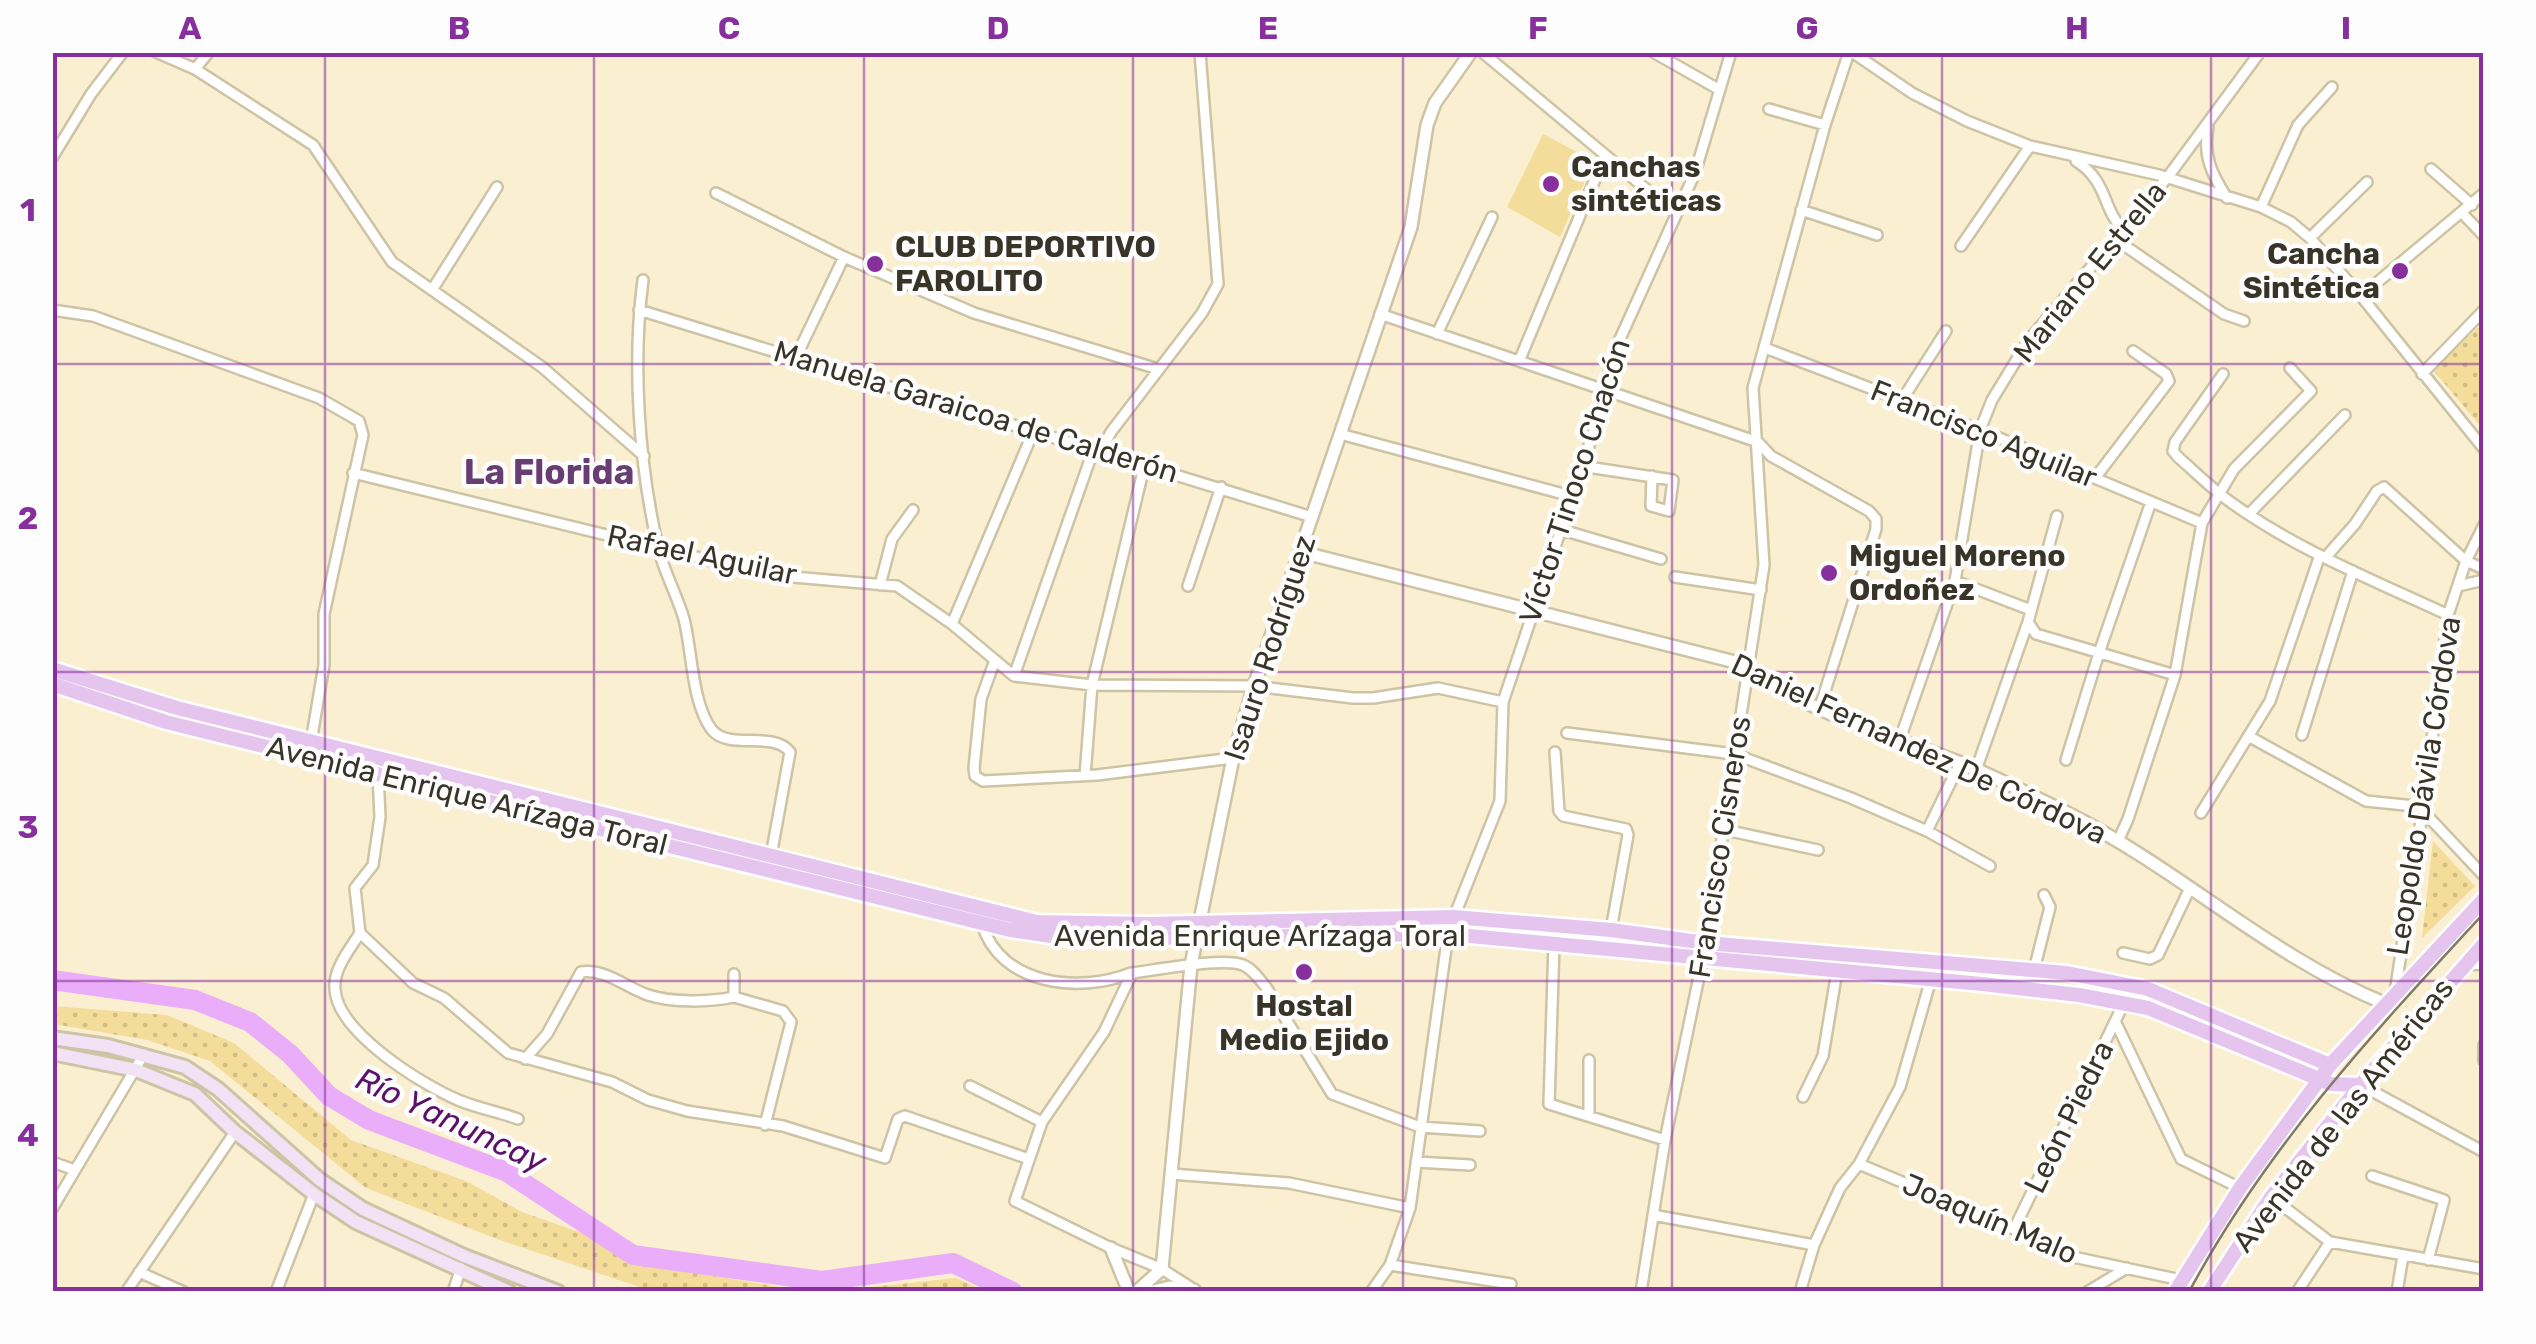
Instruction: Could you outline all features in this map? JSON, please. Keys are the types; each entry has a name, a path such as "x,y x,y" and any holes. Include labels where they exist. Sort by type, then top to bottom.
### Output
{"main road":[{"name":"Avenida Enrique Arízaga Toral","path":"54,677 1037,922 1454,918 1611,930 1705,951 1837,971 2079,995 2148,1008 2331,1084 2361,1085"},
{"name":"Avenida Enrique Arízaga Toral","path":"54,677 166,722 982,924 1072,939 1448,934 2034,970 2104,979 2148,990 2330,1065"},
{"name":"Avenida de las Américas","path":"2178,1286 2240,1188 2330,1065 2484,899"},
{"name":"Avenida de las Américas","path":"2209,1292 2271,1197 2462,965 2483,946"},
{"path":"52,1038 144,1054 186,1067 218,1089 320,1180 363,1208 464,1256 558,1292"},
{"path":"52,1054 136,1070 194,1094 235,1132 356,1222 509,1292"}],"street":[{"path":"52,158 91,94 123,52"},
{"path":"156,52 194,68 313,145 392,262 542,367 644,456"},
{"path":"194,68 209,52"},
{"path":"1200,52 1218,284 1202,312 1096,452 1014,676 1092,684 1254,686 1373,698 1438,688 1503,702"},
{"name":"Isauro Rodríguez","path":"1162,1269 1191,965 1233,758 1411,227 1427,125 1435,104 1470,52"},
{"path":"1482,52 1676,214"},
{"path":"1653,52 1720,90"},
{"name":"Víctor Tinoco Chacón","path":"1454,918 1500,801 1503,702 1608,390 1610,361 1694,173 1732,52"},
{"path":"1850,52 1912,93 1967,121 2030,146 2167,178 2261,207 2291,222 2362,296 2484,448"},
{"name":"Francisco Cisneros","path":"1641,1292 1665,1140 1705,951 1764,565 1753,388 1825,125 1850,52"},
{"name":"Mariano Estrella","path":"1899,742 1955,580 1980,430 1992,400 2028,341 2167,178 2260,52"},
{"path":"2261,207 2298,124 2332,87"},
{"path":"1769,109 1825,125"},
{"path":"2208,122 2204,148 2211,173 2227,198"},
{"path":"1960,246 2030,146"},
{"path":"2070,157 2101,183 2123,230"},
{"path":"2431,169 2472,205"},
{"path":"1520,359 1598,172"},
{"path":"2310,238 2367,182"},
{"path":"432,290 496,187"},
{"path":"716,193 844,257 974,313 1158,370"},
{"path":"2362,296 2484,193"},
{"path":"1801,210 1877,235"},
{"path":"2462,213 2484,236"},
{"path":"1436,334 1492,217"},
{"path":"2115,239 2224,314 2244,321"},
{"path":"796,357 844,257"},
{"path":"643,280 639,310 644,456 658,549 684,619 702,708 710,728 720,737 780,744 790,752 771,856"},
{"path":"52,310 93,316 319,398 360,421 363,435 324,614 324,665 311,742"},
{"name":"Manuela Garaicoa de Calderón","path":"639,310 1312,517"},
{"path":"2422,374 2484,310"},
{"path":"1380,314 1758,442 1771,456 1869,511 1876,519 1876,529 1820,706"},
{"path":"1902,400 1946,331"},
{"name":"Francisco Aguilar","path":"1765,348 1980,430 2202,523"},
{"path":"2095,478 2169,381 2166,374 2133,351"},
{"path":"2118,841 2174,675 2202,523 2234,469 2311,391 2290,368"},
{"path":"2223,374 2175,442 2173,451 2220,494 2249,514 2323,557 2448,615"},
{"path":"2249,514 2345,415"},
{"path":"952,624 1034,430"},
{"path":"1340,434 1571,496"},
{"path":"1084,776 1092,684 1145,464"},
{"path":"1581,466 1652,476"},
{"name":"Rafael Aguilar","path":"353,472 770,575 898,586 952,624 1014,676"},
{"path":"1188,586 1221,487"},
{"path":"2201,813 2250,737 2279,680 2323,557 2355,524 2377,492 2384,487 2466,561 2484,570"},
{"path":"2066,760 2098,654 2152,502"},
{"path":"880,585 892,539 913,510"},
{"path":"1976,770 2029,616 2057,516"},
{"name":"Leopoldo Dávila Córdova","path":"2390,998 2423,809 2448,615 2466,561 2484,525"},
{"path":"1559,528 1662,558"},
{"name":"Daniel Fernandez De Córdova","path":"1301,552 1723,658 1899,742 1976,770 2118,841 2344,984 2390,998"},
{"path":"2302,736 2354,572"},
{"path":"1675,576 1760,590"},
{"path":"1955,580 2029,616 2036,634 2174,675"},
{"path":"2458,586 2484,580"},
{"path":"995,660 982,698 974,768 975,776 983,781 1084,776 1233,758"},
{"path":"52,693 54,677"},
{"path":"1567,732 1734,754 1851,798 1990,866"},
{"path":"2250,737 2366,800 2423,809 2484,876"},
{"path":"1555,752 1560,811 1564,816 1626,829 1628,836 1611,930"},
{"path":"1927,832 1960,763"},
{"path":"378,774 380,817 373,865 355,888 360,933 337,974 334,989 342,1015 400,1066 459,1101 518,1119"},
{"path":"1722,829 1818,850"},
{"path":"2122,953 2158,956 2190,888"},
{"path":"2034,970 2050,907 2044,895"},
{"path":"982,924 987,940 1015,970 1042,979 1096,983 1132,972 1241,964 1255,973 1327,1090 1420,1127 1480,1131"},
{"path":"360,933 413,984 444,998 508,1053 525,1059 612,1082 648,1100 687,1112 783,1126 885,1158 897,1122 905,1116 1028,1159"},
{"path":"1371,1292 1390,1264 1410,1208 1448,934"},
{"path":"1554,943 1549,1104 1665,1140"},
{"path":"2462,965 2484,964"},
{"path":"1803,1097 1824,1056 1837,971"},
{"path":"525,1059 547,1034 582,972 605,975 659,998 734,997 783,1011 792,1022 765,1125"},
{"path":"1132,972 1104,1032 1042,1122 1015,1201 1162,1269 1195,1291"},
{"path":"734,974 734,997"},
{"path":"1800,1292 1814,1245 1840,1188 1859,1164 1900,1087 1931,980"},
{"name":"León Piedra","path":"2014,1229 2123,1005"},
{"path":"2116,1022 2181,1159 2240,1188"},
{"path":"2484,1045 2484,1061"},
{"path":"52,1208 144,1054"},
{"path":"1590,1060 1590,1116"},
{"path":"2361,1085 2484,1152"},
{"path":"970,1086 1042,1122"},
{"path":"126,1292 235,1132"},
{"path":"52,1162 75,1170"},
{"path":"1416,1162 1470,1165"},
{"name":"Joaquín Malo","path":"1859,1164 2014,1229 2064,1255 2127,1268 2178,1286"},
{"path":"1171,1174 1288,1183 1410,1208"},
{"path":"2372,1176 2444,1200 2428,1260"},
{"path":"276,1292 314,1194"},
{"path":"2271,1197 2330,1242 2484,1269"},
{"path":"1653,1216 1814,1245"},
{"path":"2298,1292 2330,1242"},
{"path":"1111,1248 1132,1292 1162,1269"},
{"path":"453,1292 464,1256"},
{"path":"2398,1292 2403,1256"},
{"path":"1390,1264 1511,1284"},
{"path":"2087,1292 2127,1268"},
{"path":"139,1272 184,1292"},
{"path":"1149,1292 1170,1287 1195,1291"}],"shaded area":[{"name":"Canchas sintéticas","path":"1543,134 1594,161 1560,237 1507,207"},
{"path":"2483,323 2483,429 2433,370"},
{"path":"2433,841 2475,886 2422,938"},
{"path":"53,1006 167,1015 234,1043 351,1140 466,1181 522,1212 695,1273 804,1291 651,1291 497,1239 366,1188 210,1061 147,1040 53,1024"},
{"path":"956,1278 984,1291 833,1291"}],"waterway":[{"name":"Río Yanuncay","path":"52,980 195,1000 250,1022 290,1054 329,1096 369,1120 507,1172 633,1255 822,1281 953,1263 1013,1292"}],"tram line":[{"path":"2189,1292 2219,1239 2287,1140 2363,1047 2484,913"}],"place":[{"name":"Canchas sintéticas","path":"1551,184"},
{"name":"CLUB DEPORTIVO FAROLITO","path":"875,264"},
{"name":"Cancha Sintética","path":"2400,271"},
{"name":"Miguel Moreno Ordoñez","path":"1829,573"},
{"name":"Hostal Medio Ejido","path":"1304,972"}],"district":[{"name":"La Florida","path":"549,472"}]}
